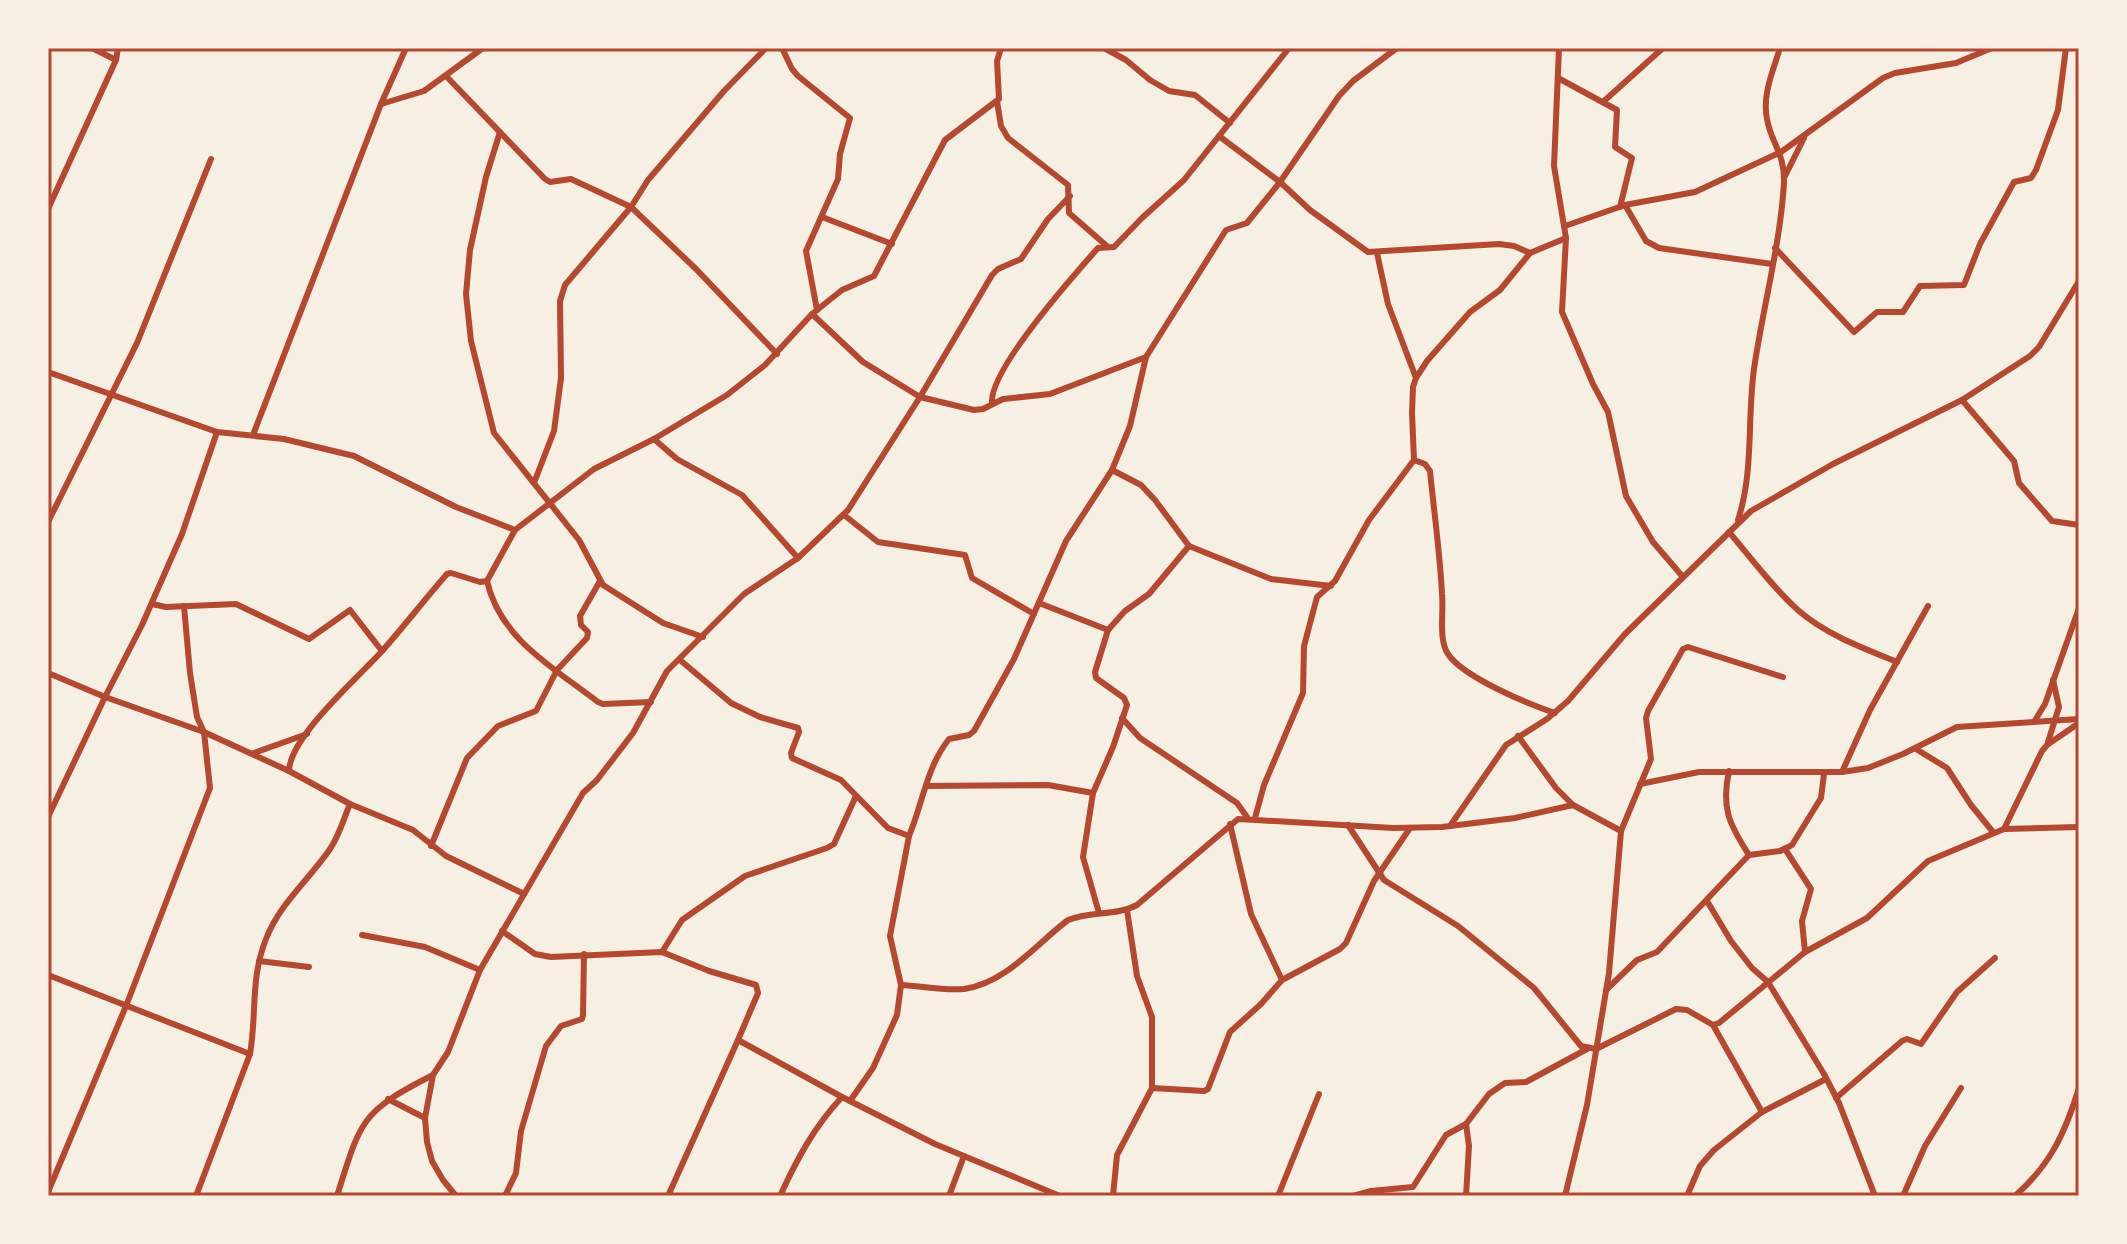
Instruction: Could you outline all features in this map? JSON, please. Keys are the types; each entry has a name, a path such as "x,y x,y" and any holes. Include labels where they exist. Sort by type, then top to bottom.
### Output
{"street":[{"path":"48,209 116,60 118,48"},
{"path":"253,435 381,104 406,48"},
{"path":"381,104 424,91 483,48"},
{"path":"534,483 554,431 561,378 562,293 565,285 631,207 648,180 724,91 766,48"},
{"path":"782,48 798,76 850,118 840,154 838,179 806,251 815,312 863,362 920,397 974,410 1003,399 1050,394 1146,357"},
{"path":"651,702 603,704 512,634 490,595 487,581 515,530 594,469 654,439 727,395 777,354 815,312 842,290 874,276 945,140 997,101 1000,95 997,61 1001,48"},
{"path":"1104,48 1169,91 1195,95 1230,123"},
{"path":"992,403 993,391 1005,369 1048,306 1098,248 1110,249 1184,180 1289,48"},
{"path":"850,1101 884,1046 897,1015 901,985 890,936 909,836 920,811 931,766 949,739 974,731 1014,659 1066,541 1112,470 1130,426 1146,357 1226,230 1247,223 1280,182 1339,96 1353,81 1397,48"},
{"path":"1559,48 1554,166 1566,238 1562,312 1608,412 1626,496 1653,542 1683,577"},
{"path":"1604,101 1663,48"},
{"path":"1737,523 1748,483 1750,399 1784,178 1781,152 1767,122 1765,102 1780,48"},
{"path":"1565,226 1622,206 1695,192 1781,152 1883,78 1895,73 1956,63 1992,48"},
{"path":"1775,248 1854,332 1877,312 1903,312 1920,286 1964,285 1980,244 2014,182 2031,178 2036,170 2058,110 2066,48"},
{"path":"95,49 116,60"},
{"path":"447,77 545,179 550,182 571,179 631,207 696,269 777,354"},
{"path":"1558,78 1617,110 1615,147 1632,158 1622,206 1646,241 1659,248 1772,264"},
{"path":"997,101 1003,132 1068,185 1069,213 1110,249"},
{"path":"500,132 486,177 470,250 466,294 471,341 494,433 586,551 600,581 649,615 703,637"},
{"path":"1784,178 1806,135"},
{"path":"1219,136 1363,249 1377,253 1499,244 1530,253"},
{"path":"48,522 114,395 211,159"},
{"path":"456,1196 432,1161 425,1118 433,1075 448,1052 480,970 583,793 597,780 633,733 662,678 744,594 798,558 844,515 920,397 992,275 1021,259 1048,219 1070,196"},
{"path":"822,217 892,244"},
{"path":"1251,818 1303,693 1304,646 1317,597 1331,586 1369,520 1414,460 1412,413 1416,378 1470,312 1500,290 1530,253 1566,238"},
{"path":"1377,253 1388,304 1416,378"},
{"path":"1450,826 1497,756 1518,736 1555,713 1625,634 1737,523 1751,511 1833,464 1962,400 2030,356 2039,347 2079,281"},
{"path":"2071,292 2079,298"},
{"path":"1129,366 1143,372"},
{"path":"48,372 217,432 333,449 354,456 456,507 515,530"},
{"path":"1962,400 2014,461 2019,483 2052,521 2079,525"},
{"path":"48,817 152,604 182,534 217,432"},
{"path":"654,439 677,459 742,495 798,558"},
{"path":"1414,460 1425,464 1430,471 1442,592 1444,648 1450,658 1479,678 1526,703 1555,713"},
{"path":"1112,470 1141,485 1189,546 1271,579 1331,586"},
{"path":"844,515 878,542 965,555 972,578 1034,614"},
{"path":"1729,532 1782,594 1808,618 1847,642 1897,662"},
{"path":"1099,913 1083,857 1093,793 1126,702 1095,675 1108,630 1125,611 1149,594 1189,546"},
{"path":"289,771 292,754 307,734 447,574 487,581"},
{"path":"431,846 467,758 498,726 536,711 557,670 587,638 588,632 581,625 580,616 600,581"},
{"path":"1039,603 1108,630"},
{"path":"152,604 166,607 236,604 309,639 350,610 382,651"},
{"path":"48,1192 126,1006 210,788 204,732 194,702 184,606"},
{"path":"1842,772 1870,710 1928,606"},
{"path":"2034,722 2043,708 2079,608"},
{"path":"1565,1196 1577,1151 1606,990 1621,831 1652,755 1646,718 1648,711 1683,649 1694,647 1783,677"},
{"path":"680,660 738,707 798,728 792,758 841,780 888,828 909,836"},
{"path":"48,673 204,732 289,771 350,804 413,830 431,846 524,894"},
{"path":"2004,829 2056,721 2059,707 2053,680"},
{"path":"1122,718 1140,738 1237,803 1251,818"},
{"path":"1640,784 1699,772 1842,772 1868,768 1916,749 1957,727 2079,721"},
{"path":"2047,745 2079,721"},
{"path":"252,754 307,734"},
{"path":"1518,736 1556,788 1573,805 1621,831"},
{"path":"1916,749 1953,774 1971,805 1993,832"},
{"path":"1729,771 1725,798 1727,816 1749,855"},
{"path":"1606,990 1637,960 1657,952 1749,855 1785,849 1796,840 1821,798 1824,774"},
{"path":"926,786 1048,785 1093,793"},
{"path":"662,952 682,920 745,876 834,844 856,796"},
{"path":"196,1196 250,1054 255,1023 252,995 259,961 277,915 330,849 350,804"},
{"path":"901,985 960,989 982,985 1000,976 1068,920 1127,910 1147,897 1230,824 1251,818 1410,828 1515,818 1573,805"},
{"path":"1230,824 1251,914 1282,980"},
{"path":"1348,825 1379,874 1390,885 1458,926 1534,988 1581,1046 1596,1049 1676,1009 1687,1010 1713,1025 1762,1112"},
{"path":"1713,1025 1805,952 1867,918 1928,861 2004,829 2079,827"},
{"path":"1152,1088 1208,1089 1230,1032 1282,980 1340,949 1379,874 1410,828"},
{"path":"1785,849 1811,889 1802,921 1805,952"},
{"path":"1707,901 1731,941 1752,968 1768,982 1826,1079 1875,1196"},
{"path":"1113,1196 1117,1155 1152,1088 1152,1017 1137,976 1127,910"},
{"path":"502,931 535,954 551,957 662,952 756,985 758,993 669,1194 680,1196"},
{"path":"362,935 425,947 480,970"},
{"path":"505,1196 516,1173 521,1131 546,1046 561,1026 582,1019 584,954"},
{"path":"1836,1098 1902,1041 1907,1039 1921,1044 1957,992 1995,958"},
{"path":"259,961 309,967"},
{"path":"48,975 250,1054"},
{"path":"738,1040 850,1101 964,1156 1060,1196"},
{"path":"1353,1196 1413,1187 1446,1135 1466,1124 1489,1094 1505,1083 1526,1082 1587,1049"},
{"path":"337,1196 354,1140 363,1123 388,1099 433,1075"},
{"path":"1687,1196 1700,1166 1714,1150 1762,1112 1826,1079"},
{"path":"1903,1196 1925,1146 1961,1088"},
{"path":"2015,1196 2052,1154 2065,1131 2079,1088"},
{"path":"1278,1196 1319,1094"},
{"path":"780,1196 808,1140 842,1097"},
{"path":"388,1099 425,1118"},
{"path":"1466,1124 1469,1146 1466,1196"},
{"path":"949,1196 964,1156"}]}
